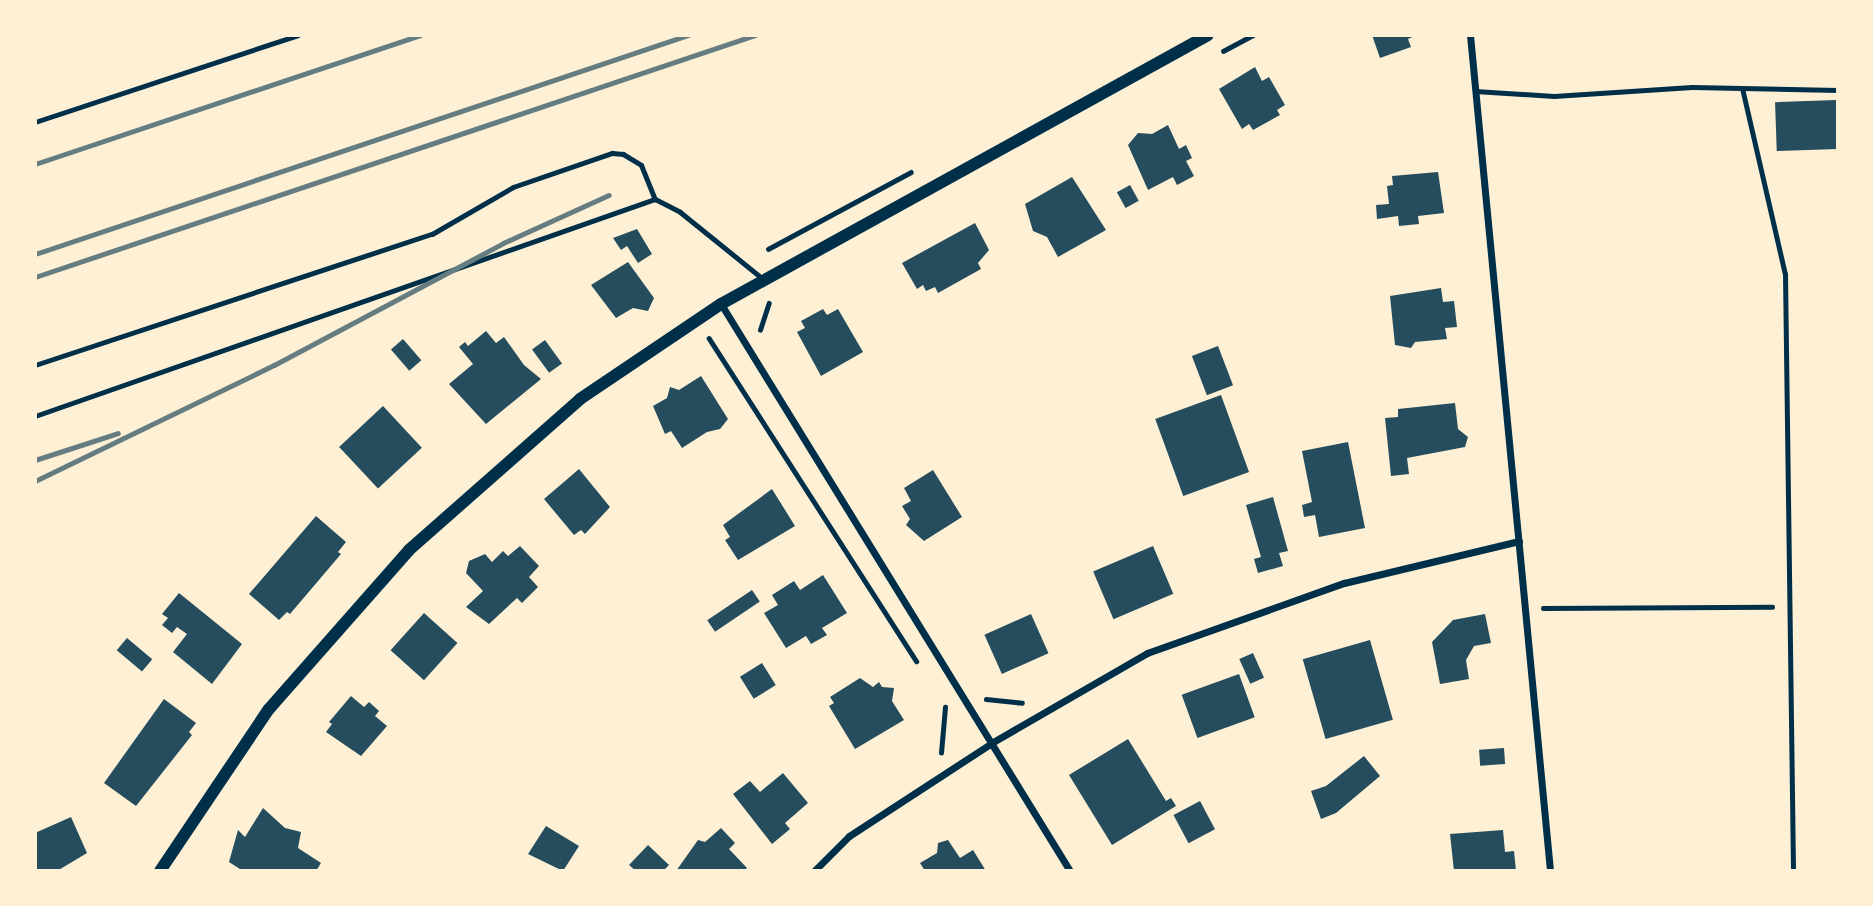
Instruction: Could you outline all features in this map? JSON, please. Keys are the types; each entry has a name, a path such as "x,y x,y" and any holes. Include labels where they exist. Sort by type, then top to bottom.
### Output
{"street":[{"path":"160,871 269,709 409,550 580,400 721,304 1208,35"},
{"path":"1470,35 1550,871"},
{"path":"721,304 1070,871"},
{"path":"814,871 849,836 993,742 1147,653 1344,583 1519,541"}],"lane":[{"path":"35,122 298,35"},
{"path":"1475,91 1554,96 1742,88 1838,90"},
{"path":"1742,88 1785,274 1787,607 1793,871"},
{"path":"35,365 432,234 513,187 612,153 623,154 641,165 654,199 680,212 764,280"},
{"path":"35,416 654,199"}],"path":[{"path":"1217,55 1253,35"},
{"path":"760,344 764,310 772,297"},
{"path":"701,344 712,337 918,664"},
{"path":"1525,608 1787,607"},
{"path":"976,693 1000,703 1029,702"},
{"path":"930,762 941,754 947,711 940,699"}],"building":[{"path":"1372,35 1417,35 1408,39 1411,47 1380,58"},
{"path":"1255,67 1262,81 1269,77 1285,105 1277,110 1280,115 1253,130 1249,124 1242,129 1219,89"},
{"path":"1836,100 1838,149 1777,151 1775,102"},
{"path":"1168,125 1179,149 1186,145 1192,158 1186,161 1194,176 1177,185 1173,177 1148,190 1128,145 1138,133 1152,134"},
{"path":"1438,172 1444,213 1418,216 1419,224 1399,226 1398,216 1377,219 1376,205 1389,204 1387,186 1393,185 1392,176"},
{"path":"1072,177 1106,230 1058,257 1047,237 1033,231 1025,204"},
{"path":"1130,185 1139,201 1126,208 1117,192"},
{"path":"975,223 989,250 978,263 981,269 938,293 935,287 926,291 923,285 917,289 902,263"},
{"path":"637,229 652,254 638,263 627,246 621,250 613,238"},
{"path":"628,262 654,298 648,311 633,308 616,318 591,285"},
{"path":"1441,288 1443,302 1454,301 1457,327 1445,328 1447,339 1415,342 1411,348 1395,345 1390,296"},
{"path":"823,309 827,315 838,309 863,352 821,376 797,332 805,328 801,321"},
{"path":"486,331 496,343 504,337 524,365 541,379 486,424 449,384 473,364 459,347 465,342 468,346"},
{"path":"403,339 421,360 409,371 391,349"},
{"path":"545,340 562,363 549,373 532,349"},
{"path":"1218,346 1233,385 1207,395 1192,356"},
{"path":"701,376 728,419 720,429 707,432 682,448 671,431 665,434 653,406 667,398 670,387 679,390"},
{"path":"1221,395 1249,472 1183,496 1155,419"},
{"path":"1455,403 1458,429 1468,437 1465,447 1407,458 1409,474 1391,476 1385,418 1398,417 1398,409"},
{"path":"383,406 422,448 378,489 339,447"},
{"path":"1348,442 1365,528 1319,537 1315,515 1304,517 1302,505 1312,502 1302,451"},
{"path":"579,469 610,507 585,534 581,530 574,535 544,499"},
{"path":"933,470 962,517 924,541 906,525 910,519 902,506 911,501 904,488"},
{"path":"772,489 795,526 738,560 725,540 730,537 723,525"},
{"path":"1273,497 1288,551 1279,553 1283,566 1258,573 1254,559 1261,557 1246,505"},
{"path":"316,516 346,542 338,552 341,554 290,614 287,612 279,620 249,594"},
{"path":"520,546 539,566 529,577 538,587 522,603 517,598 489,624 466,607 483,591 466,573 469,561 485,554 492,562 503,551 508,556"},
{"path":"1153,546 1173,594 1113,619 1093,571"},
{"path":"823,575 847,613 822,628 827,635 811,644 806,636 786,648 764,613 778,605 772,595 794,581 800,590"},
{"path":"752,590 760,602 715,632 707,620"},
{"path":"179,593 242,644 212,684 173,652 187,634 177,627 172,633 162,625 168,618 162,614"},
{"path":"424,613 457,643 424,680 391,650"},
{"path":"1031,614 1048,653 1002,674 984,635"},
{"path":"1485,614 1491,643 1474,646 1466,660 1469,679 1440,684 1432,642 1453,620"},
{"path":"127,638 152,659 142,671 117,650"},
{"path":"1370,640 1393,720 1326,739 1303,659"},
{"path":"1253,653 1264,678 1250,684 1239,659"},
{"path":"762,663 776,685 754,699 740,677"},
{"path":"1239,674 1255,717 1197,738 1182,695"},
{"path":"860,678 873,687 879,682 882,687 894,688 892,701 904,720 855,749 829,706 834,703 830,697"},
{"path":"351,696 364,707 369,702 379,711 375,716 387,726 361,756 326,732 332,724 329,722"},
{"path":"164,699 196,723 189,732 192,735 136,806 104,783"},
{"path":"1128,739 1166,801 1171,798 1176,806 1112,845 1069,775"},
{"path":"1504,748 1505,764 1480,766 1479,750"},
{"path":"1364,756 1380,776 1336,813 1321,819 1311,791 1326,786"},
{"path":"783,773 808,803 785,823 790,829 772,844 733,794 750,781 760,792"},
{"path":"1200,801 1215,829 1189,843 1174,815"},
{"path":"263,808 285,828 301,832 298,848 321,863 316,871 243,871 229,862 238,830 245,837"},
{"path":"71,817 87,853 57,871 35,871 35,833"},
{"path":"546,826 579,846 563,871 528,854"},
{"path":"721,828 735,843 729,849 747,868 744,871 676,871 698,840 705,842"},
{"path":"1503,830 1505,852 1514,851 1516,871 1454,871 1450,834"},
{"path":"948,840 960,858 973,850 986,871 925,871 920,863 937,853 938,843"},
{"path":"648,845 669,865 663,871 636,871 629,865"}],"railway":[{"path":"35,164 420,35"},
{"path":"35,254 688,35"},
{"path":"35,277 755,35"},
{"path":"35,481 274,365 503,243 609,195"},
{"path":"35,460 118,433"}]}
